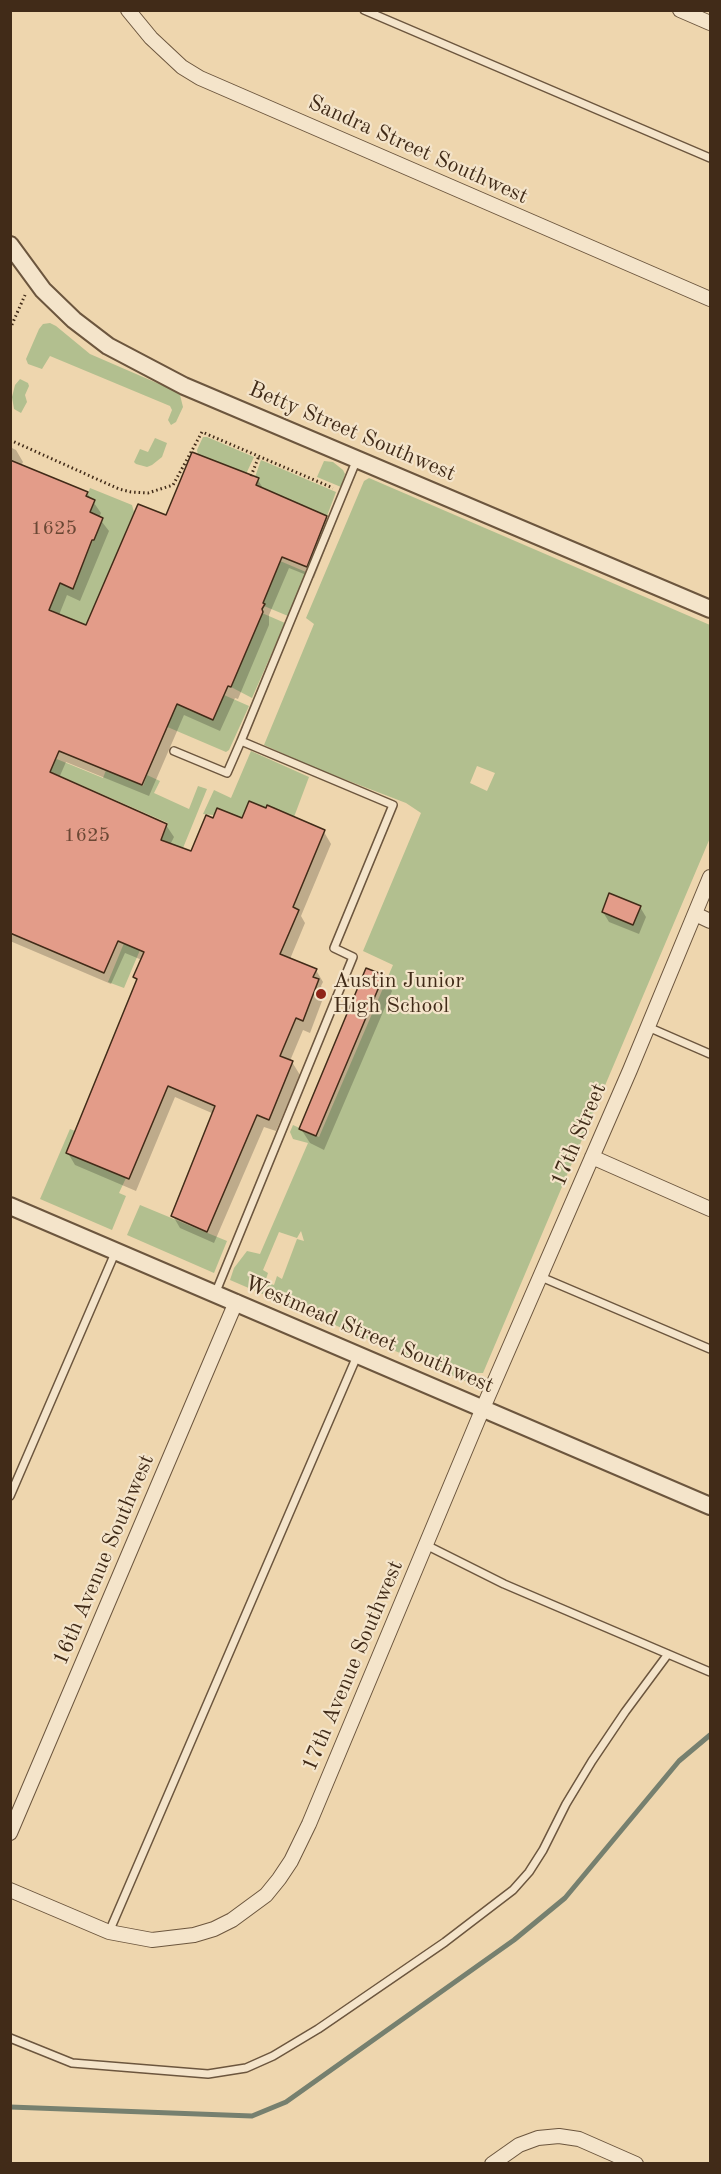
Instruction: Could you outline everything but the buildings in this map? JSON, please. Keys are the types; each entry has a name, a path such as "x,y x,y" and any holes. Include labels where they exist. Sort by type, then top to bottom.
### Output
{"street":[{"name":"Sandra Street Southwest","path":"128,10 151,38 182,67 200,78 711,299"},
{"path":"680,10 711,23"},
{"name":"Betty Street Southwest","path":"10,245 45,293 74,320 108,346 183,386 711,609"},
{"name":"17th Street","path":"483,1408 711,877"},
{"path":"695,914 711,921"},
{"path":"592,1157 711,1209"},
{"name":"Westmead Street Southwest","path":"10,1206 711,1506"},
{"name":"16th Avenue Southwest","path":"10,1833 236,1302"},
{"name":"17th Avenue Southwest","path":"10,1890 109,1932 152,1940 173,1939 214,1929 232,1920 266,1895 291,1861 309,1824 483,1408"},
{"path":"492,2163 519,2145 538,2138 559,2136 579,2139 636,2163"}],"lane":[{"path":"364,10 711,159"},
{"path":"174,751 227,773 357,459"},
{"path":"215,1294 353,957 334,948 393,805 241,741"},
{"path":"648,1027 711,1054"},
{"path":"10,1496 116,1251"},
{"path":"541,1277 711,1349"},
{"path":"109,1932 357,1355"},
{"path":"426,1545 504,1584 711,1672"},
{"path":"10,2038 72,2063 208,2074 246,2068 318,2029 445,1942 513,1890 529,1872 543,1850 566,1804 592,1761 668,1654"}],"path":[{"path":"10,329 25,295"},
{"path":"10,440 100,481 131,492 148,493 173,485 202,432 343,492"},
{"path":"251,476 259,456"}],"green space":[{"path":"50,323 90,354 180,395 183,407 176,422 171,425 168,420 172,410 170,406 50,356 42,369 28,364 26,359 39,329 43,324"},
{"path":"20,379 29,386 25,395 27,402 21,413 14,409 12,397 15,385"},
{"path":"203,437 254,457 246,474 198,455 197,450"},
{"path":"155,438 167,443 162,457 147,467 136,464 134,462 140,449 148,452"},
{"path":"261,460 336,492 327,516 256,485 259,479 255,477"},
{"path":"324,461 333,462 343,470 345,474 341,487 317,477"},
{"path":"369,478 710,625 710,838 483,1373 476,1373 472,1384 230,1280 234,1268 247,1251 260,1254 308,1143 293,1139 290,1132 293,1125 319,1137 393,965 363,951 421,813 406,803 315,768 264,745 314,624 306,618 364,481","holes":["477,766 495,773 487,791 470,783","301,1231 304,1241 297,1239 282,1279 277,1276 274,1285 265,1282 268,1273 263,1270 279,1232 297,1238"]},
{"path":"90,488 132,505 134,512 86,625 11,593 60,583 73,589 102,518 90,512 87,496"},
{"path":"252,549 306,572 288,616 264,606 263,603 276,572 248,559"},
{"path":"262,613 285,623 252,698 231,687"},
{"path":"85,665 213,719 224,695 249,706 226,752 130,711"},
{"path":"251,751 309,777 294,817 267,805 266,808 249,801 242,818 203,814 214,790 231,798"},
{"path":"47,755 103,778 106,770 143,786 147,775 160,781 154,793 189,809 198,786 207,789 183,848 159,847 168,823 42,768"},
{"path":"124,943 140,950 124,988 108,982"},
{"path":"70,1129 75,1131 67,1153 126,1178 119,1193 126,1196 112,1230 40,1199"},
{"path":"140,1205 227,1241 214,1273 127,1235"}],"waterway":[{"path":"10,2107 252,2116 286,2102 514,1940 565,1898 679,1761 710,1735"}],"place":[{"name":"Austin Junior High School","path":"321,994"}]}
